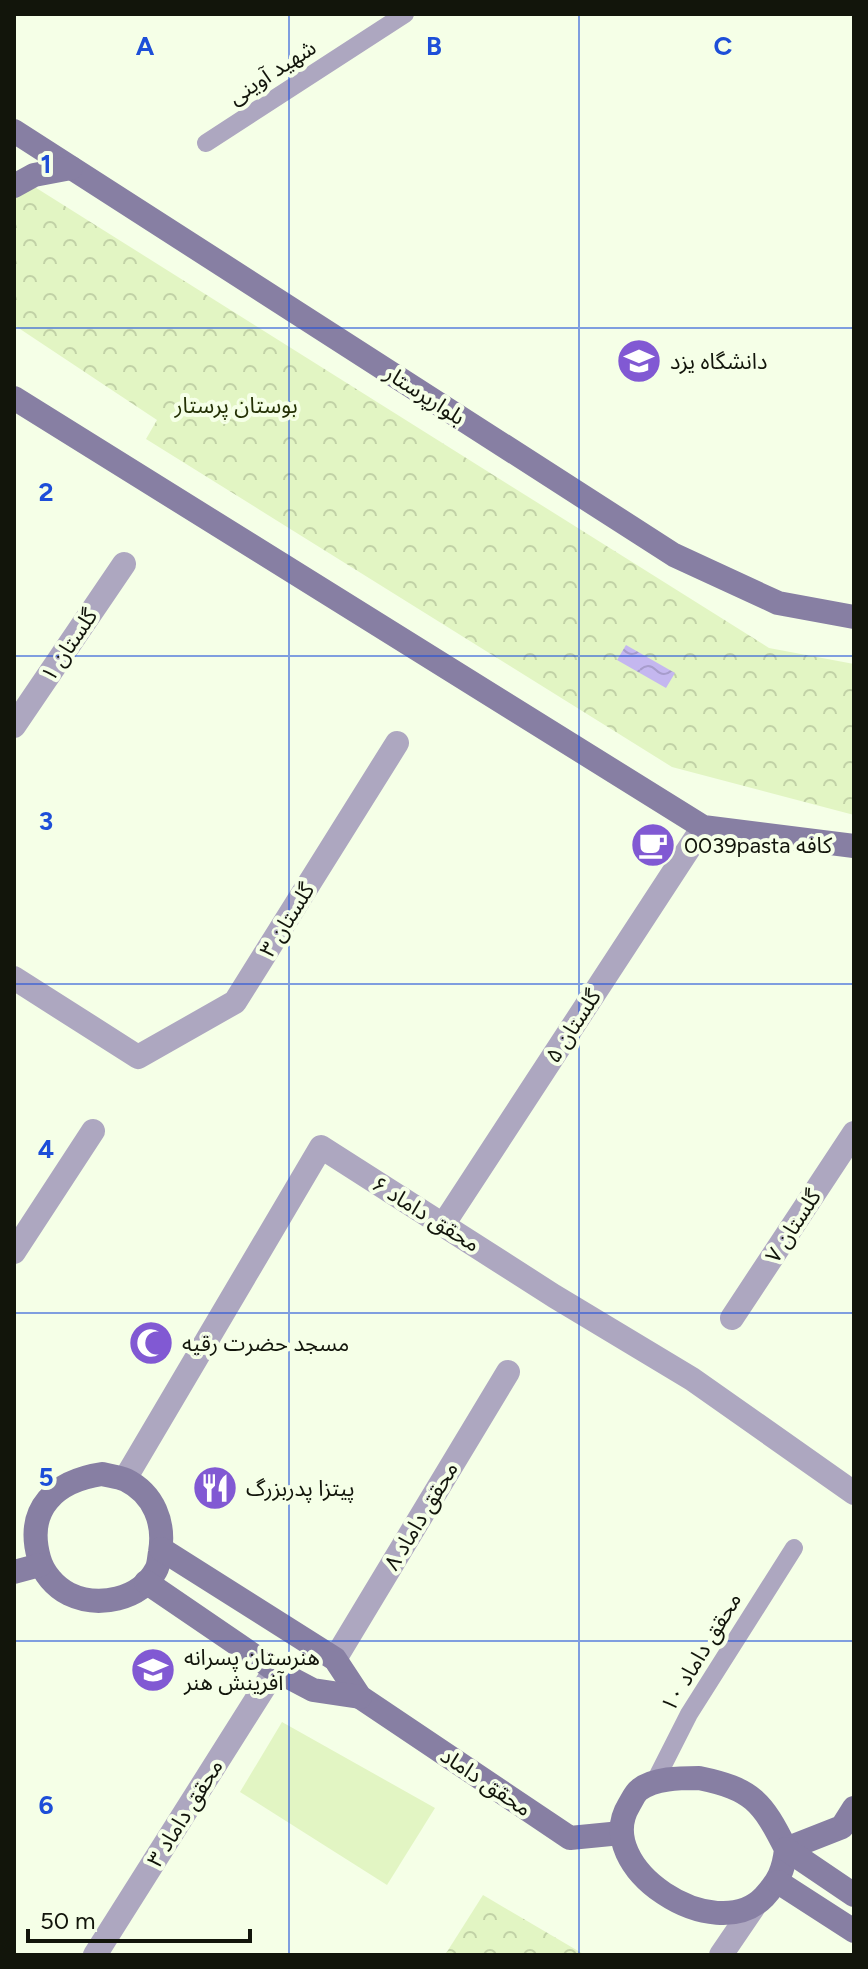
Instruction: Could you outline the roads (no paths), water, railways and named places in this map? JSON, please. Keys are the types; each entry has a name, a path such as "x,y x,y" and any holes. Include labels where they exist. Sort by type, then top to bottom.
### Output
{"street":[{"name":"بلوارپرستار","path":"14,131 674,555 778,603 854,617"},
{"path":"14,186 34,175 71,168"},
{"path":"14,398 703,827 854,846"},
{"name":"گلستان ۱","path":"14,726 124,564"},
{"name":"گلستان ۳","path":"14,978 138,1057 235,1002 397,743"},
{"name":"گلستان ۵","path":"443,1225 703,827"},
{"path":"14,1252 93,1131"},
{"name":"گلستان ۷","path":"732,1318 854,1133"},
{"name":"محقق داماد ۶","path":"125,1479 321,1147 692,1379 854,1493"},
{"name":"محقق داماد ۸","path":"335,1659 508,1372"},
{"path":"102,1474 125,1479 144,1492 157,1512 163,1534 161,1549 157,1569 146,1582 118,1599 82,1599 65,1592 50,1580 40,1565 35,1545 36,1524 44,1504 58,1488 79,1477 102,1474"},
{"name":"محقق داماد","path":"161,1549 335,1659 360,1697 570,1838 621,1833"},
{"path":"14,1572 40,1565"},
{"name":"محقق داماد","path":"146,1582 275,1670 313,1690 360,1697"},
{"name":"محقق داماد ۳","path":"95,1955 275,1670"},
{"path":"753,1908 726,1914 704,1912 657,1889 636,1868 621,1833 623,1815 638,1790 654,1783 699,1778 746,1793 768,1813 786,1849 854,1895"},
{"path":"721,1955 753,1908 778,1882 786,1849 848,1818"},
{"path":"778,1882 854,1931"}],"lane":[{"name":"شهید آوینی","path":"206,143 405,14"},
{"name":"محقق داماد ۱۰","path":"654,1783 689,1714 794,1548"}],"water":[{"path":"626,645 675,673 666,688 617,660"}],"place":[{"name":"دانشگاه یزد","path":"639,361"},
{"name":"0039pasta کافه","path":"653,845"},
{"name":"مسجد حضرت رقیه","path":"151,1343"},
{"name":"پیتزا پدربزرگ","path":"215,1488"},
{"name":"هنرستان پسرانه آفرینش هنر","path":"153,1670"}],"park label":[{"name":"بوستان پرستار","path":"236,405"}]}
